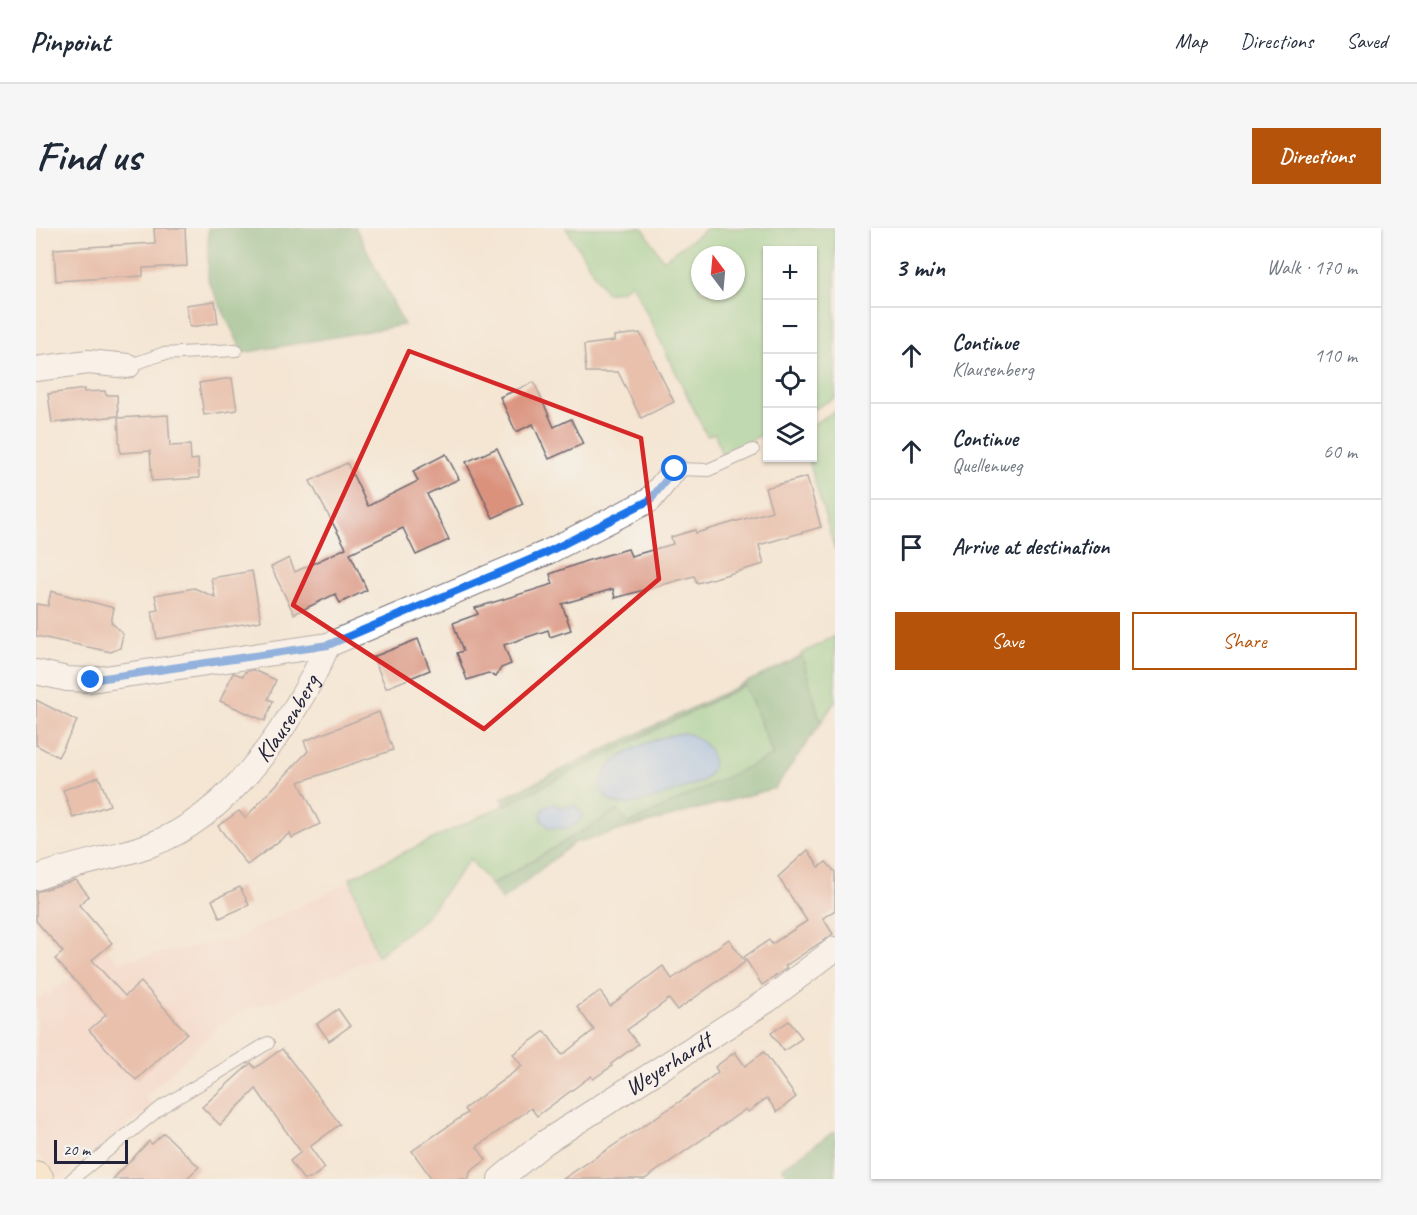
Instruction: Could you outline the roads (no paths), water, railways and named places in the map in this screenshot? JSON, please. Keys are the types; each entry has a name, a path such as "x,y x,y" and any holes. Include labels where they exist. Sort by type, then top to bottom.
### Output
{"street":[{"path":"36,369 87,362 128,366"},
{"name":"Klausenberg","path":"36,878 150,845 192,826 221,802 256,762 313,679 328,645 546,553 650,500 675,469"},
{"path":"36,672 67,680 91,680 328,645"},
{"name":"Weyerhardt","path":"500,1179 544,1143 768,1000 835,949"}],"lane":[{"path":"128,366 162,354 236,350"},
{"name":"Klausenberg","path":"675,469 708,470 753,450"},
{"path":"72,1179 163,1106 267,1043"}],"water":[{"path":"683,733 692,736 706,746 713,760 708,775 701,782 637,803 619,804 607,798 600,786 604,775 622,756 659,739"},
{"path":"553,803 559,807 576,806 583,816 576,824 568,828 549,827 542,821 541,813 545,807"}]}
